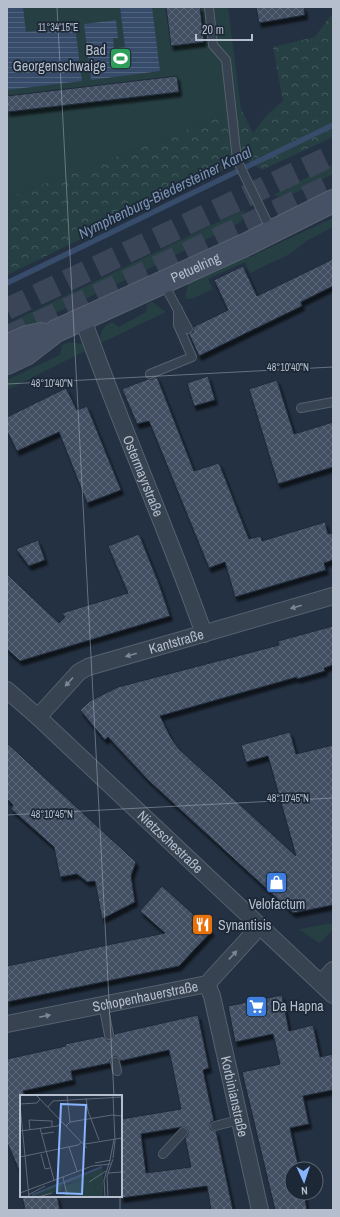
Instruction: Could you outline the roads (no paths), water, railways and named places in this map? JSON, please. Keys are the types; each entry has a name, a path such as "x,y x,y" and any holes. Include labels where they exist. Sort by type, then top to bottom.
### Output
{"main road":[{"name":"Petuelring","path":"7,363 26,354 56,332 82,319 110,308 333,201"},
{"name":"Petuelring","path":"7,346 27,337 56,332"}],"street":[{"name":"Ostermayrstraße","path":"82,319 204,634"},
{"name":"Kantstraße","path":"38,717 83,669 333,596"},
{"name":"Nietzschestraße","path":"7,690 38,717 333,995"},
{"name":"Schopenhauerstraße","path":"7,1024 207,984 260,926"},
{"path":"321,983 333,970"},
{"name":"Korbinianstraße","path":"207,984 212,996 260,1210"}],"lane":[{"path":"208,7 213,45 226,60 237,160 272,231"},
{"path":"163,282 188,329"},
{"path":"150,374 192,357 178,325 178,309"},
{"path":"301,408 333,402"},
{"path":"103,1004 109,1035"},
{"path":"115,1062 117,1071"},
{"path":"215,1126 239,1120"},
{"path":"163,1154 183,1132"}],"water":[{"path":"7,7 23,7 26,32 75,26 82,81 7,90"},
{"path":"120,7 152,7 160,71 91,80 84,24 116,20 118,38 113,38 114,48 125,47"}],"waterway":[{"name":"Nymphenburg-Biedersteiner Kanal","path":"7,283 333,125"}],"tunnel":[{"path":"7,309 333,155"},
{"path":"7,337 333,184"}],"place":[{"name":"Bad Georgenschwaige","path":"121,58"},
{"name":"Velofactum","path":"277,882"},
{"name":"Synantisis","path":"203,925"},
{"name":"Da Hapna","path":"257,1006"}]}
